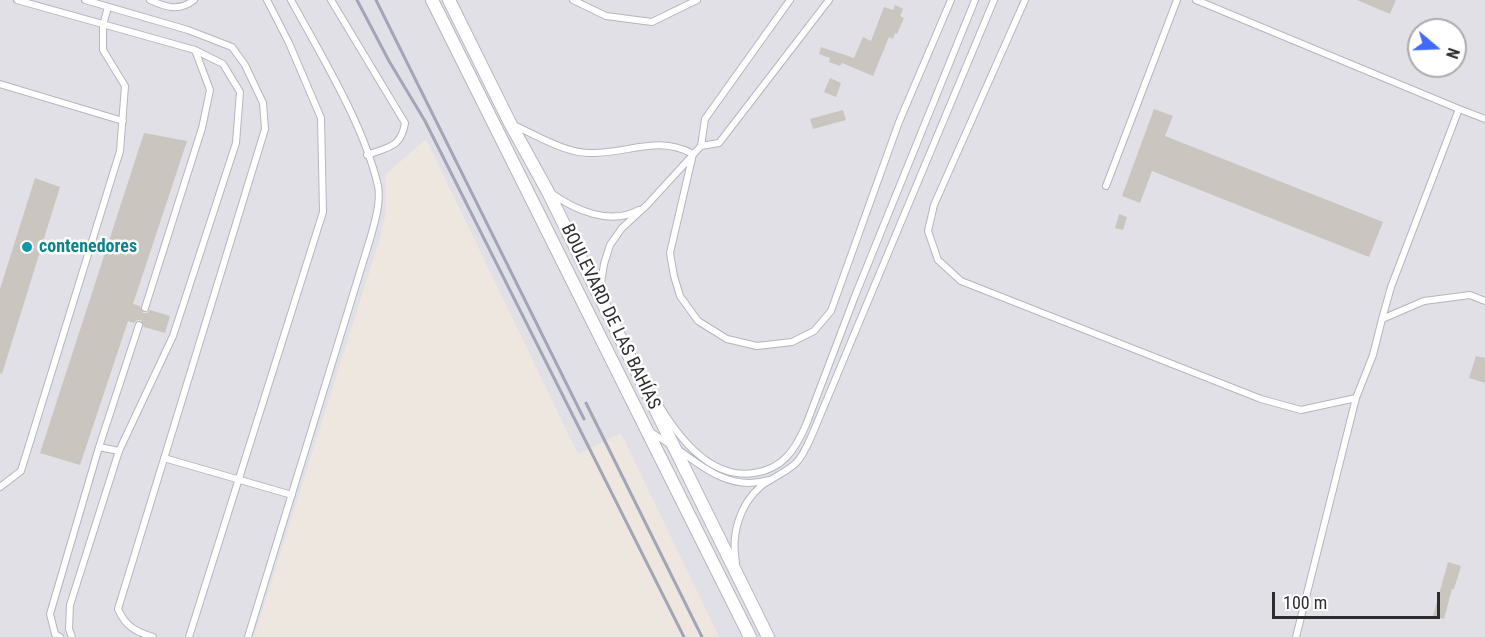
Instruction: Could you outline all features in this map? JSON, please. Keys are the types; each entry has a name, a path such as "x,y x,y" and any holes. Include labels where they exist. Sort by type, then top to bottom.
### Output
{"street":[{"name":"BOULEVARD DE LAS BAHÍAS","path":"432,0 747,634"},
{"name":"BOULEVARD DE LAS BAHÍAS","path":"449,0 510,123 547,190 768,637"}],"lane":[{"path":"17,0 195,50 223,64 240,92 236,143 174,336 119,451 70,605 69,629 72,637"},
{"path":"85,0 188,30 232,47 246,65 263,104 265,129 118,609 122,620 136,632 153,637"},
{"path":"150,0 166,7 177,8 194,0"},
{"path":"189,637 322,212 321,118 289,43 267,0"},
{"path":"248,637 376,217 378,188 359,131 291,0"},
{"path":"331,0 405,123 399,142 367,155"},
{"path":"573,0 606,16 652,22 697,0"},
{"path":"701,146 705,119 790,0"},
{"path":"605,306 601,283 604,264 610,245 622,228 647,205 701,146 719,143 829,0"},
{"path":"693,154 670,253 680,296 698,321 727,339 757,346 792,342 814,331 831,311 899,122 951,0"},
{"path":"785,460 798,444 806,425 855,296 975,0"},
{"path":"743,589 734,551 737,526 746,504 762,485 796,463 812,435 994,0"},
{"path":"1025,0 934,205 928,231 938,260 961,281 1261,399 1301,410 1356,398"},
{"path":"1106,186 1177,0"},
{"path":"1196,0 1485,119"},
{"path":"0,487 21,471 120,151 125,86 103,50 103,25 108,7"},
{"path":"145,308 202,128 210,90 195,50"},
{"path":"0,84 123,121"},
{"path":"1296,637 1356,398 1373,355 1391,287 1459,109"},
{"path":"510,123 567,149 592,154 649,145 668,145 693,154"},
{"path":"547,190 567,204 601,215 619,217 633,213 647,205"},
{"path":"1382,319 1425,301 1470,295 1485,302"},
{"path":"60,637 54,634 50,614 99,447 139,325"},
{"path":"621,339 683,440 705,459 728,473 744,475 763,472 785,460 812,435"},
{"path":"646,429 702,467 728,480 743,483 754,482 780,475"},
{"path":"99,447 119,451"},
{"path":"164,458 292,495"}],"shaded area":[{"path":"0,0 1485,0 1485,637 719,637 621,433 578,454 426,139 385,175 386,212 380,238 254,637 0,637"}],"building":[{"path":"1357,0 1396,0 1390,14"},
{"path":"895,5 903,9 900,16 904,18 897,34 895,33 893,39 889,37 873,76 842,63 840,66 829,62 830,58 819,54 821,47 854,58 863,37 871,41 884,7 893,10"},
{"path":"830,78 841,83 836,97 824,92"},
{"path":"1154,109 1173,116 1165,136 1383,222 1369,257 1152,171 1140,203 1122,196"},
{"path":"843,110 846,120 813,129 810,119"},
{"path":"144,133 187,141 133,304 140,306 143,313 150,310 170,316 165,333 144,327 141,320 134,323 128,321 80,465 40,453"},
{"name":"contenedores","path":"35,178 60,187 2,374 0,373 0,289"},
{"path":"1119,214 1127,217 1123,230 1115,228"},
{"path":"1476,356 1485,358 1485,383 1469,378"},
{"path":"1448,562 1461,566 1444,619 1433,616"}],"railway":[{"path":"357,0 389,61 425,121 684,637"},
{"path":"376,0 584,419"},
{"path":"586,403 702,637"}],"place":[{"name":"contenedores","path":"27,247"}]}
